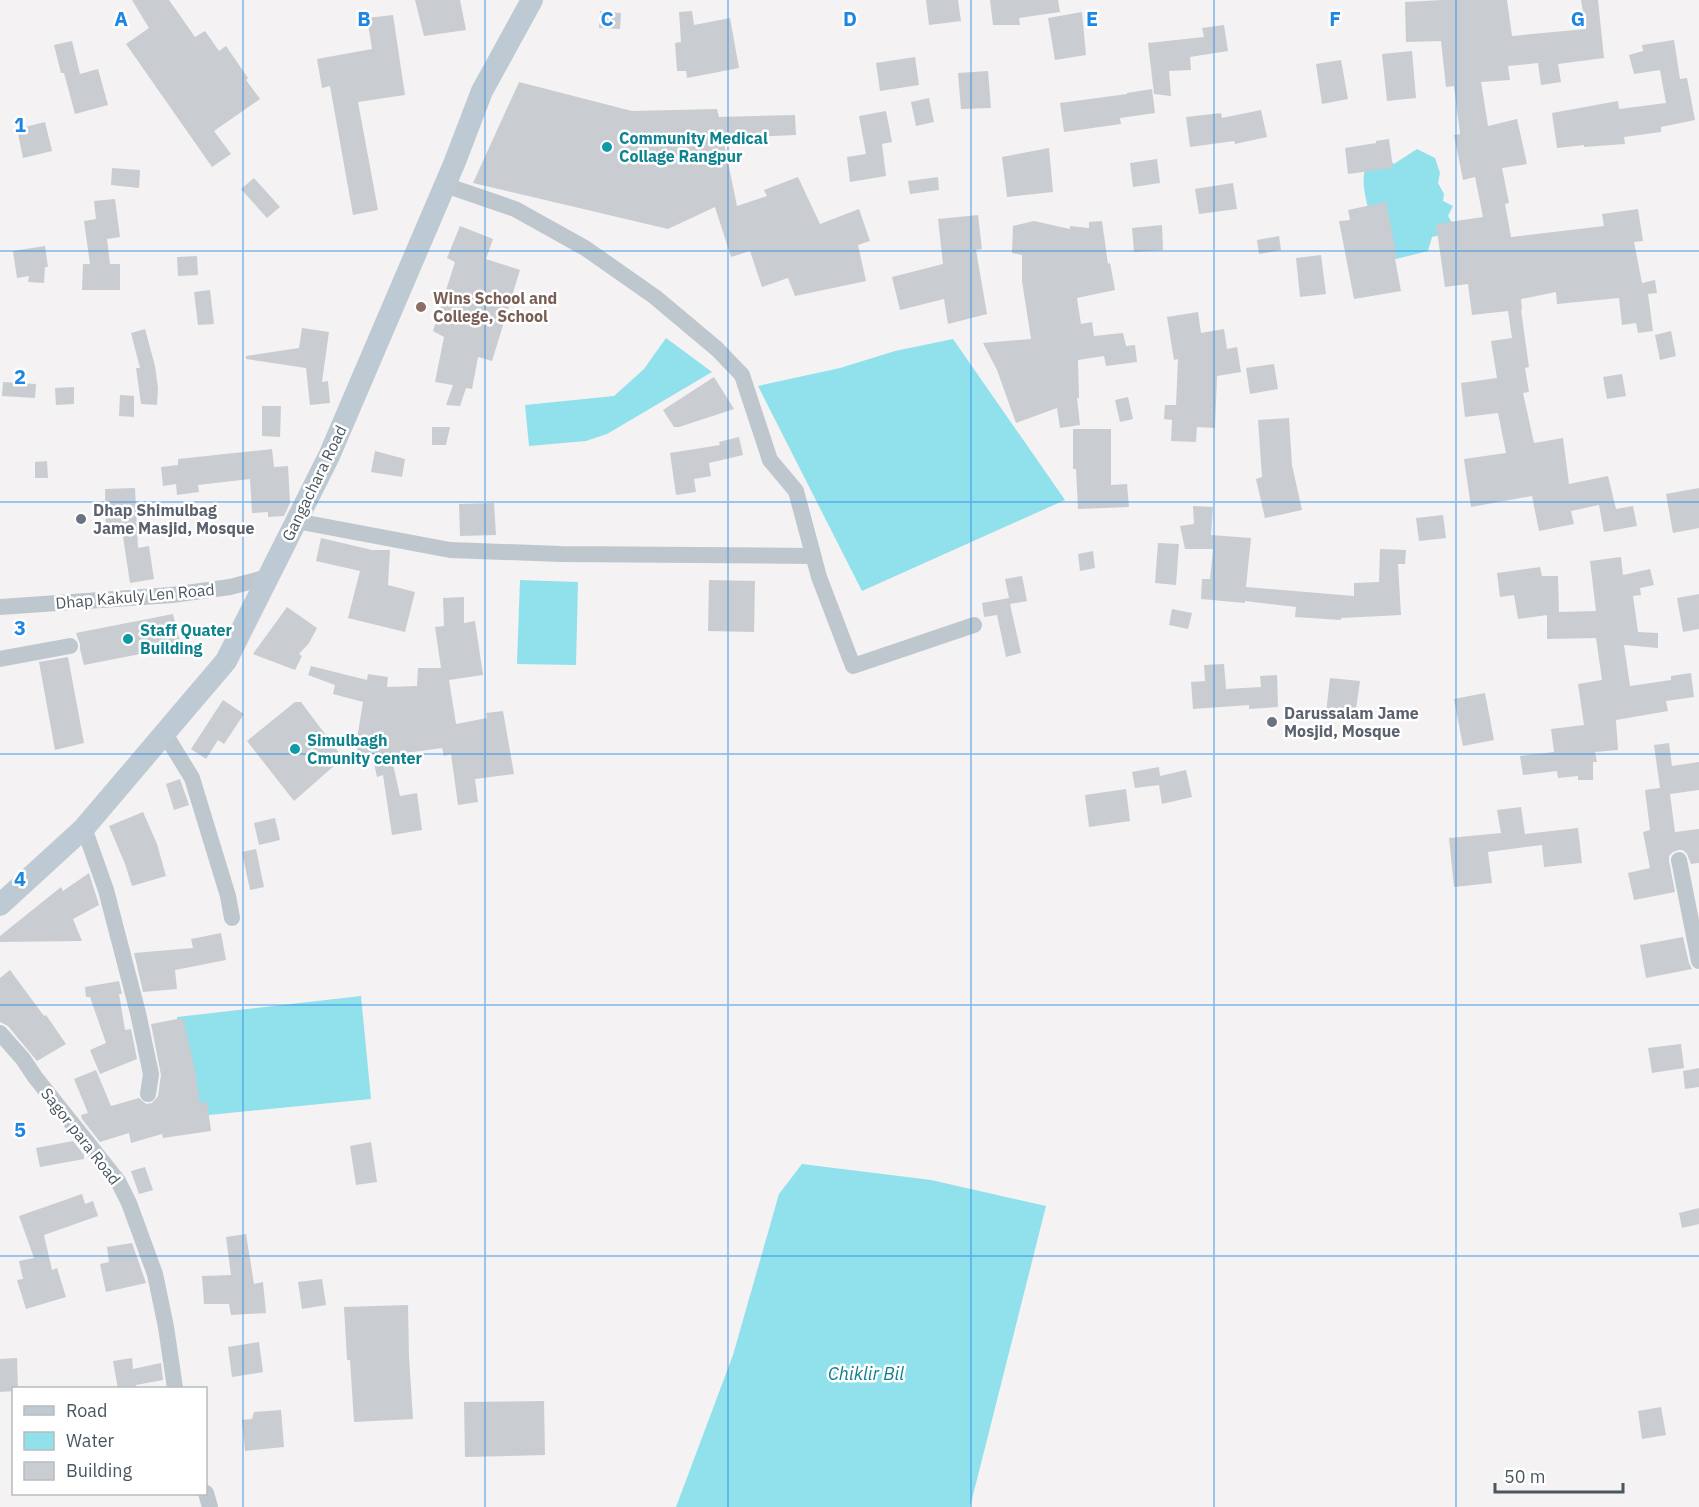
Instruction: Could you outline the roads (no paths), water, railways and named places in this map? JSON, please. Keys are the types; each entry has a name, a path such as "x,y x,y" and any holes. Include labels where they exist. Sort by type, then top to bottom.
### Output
{"main road":[{"name":"Gangachara Road","path":"0,904 84,828 226,661 329,456 445,185 482,90 532,0"}],"street":[{"path":"445,185 515,209 585,248 655,297 717,349 742,375 770,460 796,491 819,577 853,666 974,625"},
{"path":"296,521 450,550 572,554 813,556"},
{"name":"Dhap Kakuly Len Road","path":"0,607 172,595 230,586 268,577"},
{"path":"0,659 70,646"},
{"path":"165,734 192,778 228,896 232,918"},
{"path":"84,828 106,890 138,1013 151,1074 148,1094"},
{"path":"1679,860 1699,961"},
{"name":"Sagor para Road","path":"0,1033 23,1059 118,1182 129,1203 156,1274 175,1387"}],"water":[{"path":"1417,149 1435,158 1440,173 1438,183 1444,194 1443,201 1453,206 1448,216 1454,226 1441,235 1432,237 1428,251 1388,261 1364,191 1365,169 1389,160 1394,164"},
{"path":"666,338 712,372 607,434 586,441 529,446 525,405 614,396 644,369"},
{"path":"953,339 1065,500 862,591 758,386 840,368 895,351"},
{"path":"520,580 578,582 576,665 517,664"},
{"path":"361,996 371,1099 189,1117 177,1017"},
{"name":"Chiklir Bil","path":"802,1164 931,1180 1046,1206 970,1507 676,1507 733,1355 779,1194"}],"place":[{"name":"Community Medical Collage Rangpur","path":"607,147"},
{"name":"Wins School and College, School","path":"421,307"},
{"name":"Dhap Shimulbag Jame Masjid, Mosque","path":"81,519"},
{"name":"Staff Quater Building","path":"128,639"},
{"name":"Darussalam Jame Mosjid, Mosque","path":"1272,722"},
{"name":"Simulbagh Cmunity center","path":"295,749"}]}
